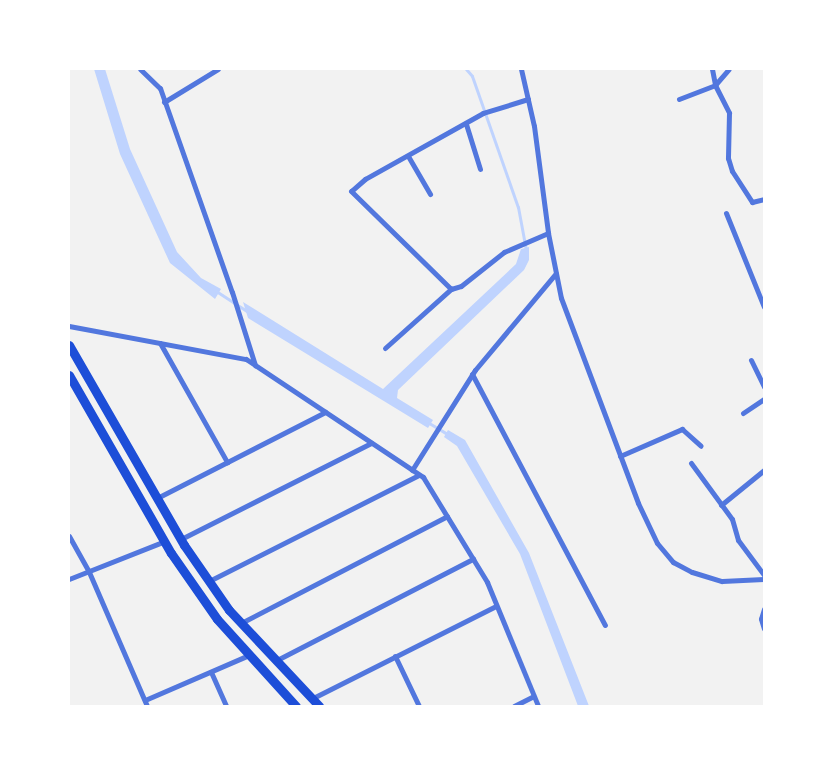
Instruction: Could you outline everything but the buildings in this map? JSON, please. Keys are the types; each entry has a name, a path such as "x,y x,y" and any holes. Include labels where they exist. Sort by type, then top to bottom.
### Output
{"main road":[{"path":"69,345 181,539 209,582 241,624 310,699 319,706"},
{"path":"69,375 165,542 217,619 296,706"}],"street":[{"path":"140,69 160,88 232,292 255,365"},
{"path":"164,102 218,69"},
{"path":"521,69 528,99 548,233 568,321 638,503 664,554 692,572 722,581 764,577 738,540 733,522 692,463"},
{"path":"712,69 715,85 729,113 728,158 732,171 752,202 764,199"},
{"path":"679,99 715,85 729,69"},
{"path":"451,289 350,191 359,183 483,113 528,99"},
{"path":"466,124 480,169"},
{"path":"408,156 430,194"},
{"path":"726,214 764,307"},
{"path":"385,348 451,289 461,286 504,252 548,233"},
{"path":"412,470 433,432 472,374 556,274"},
{"path":"69,326 246,359 419,475 473,559 496,606 532,697 538,706"},
{"path":"160,343 227,462"},
{"path":"751,360 764,387"},
{"path":"472,374 605,626"},
{"path":"743,413 764,399"},
{"path":"157,498 325,412"},
{"path":"620,456 682,429 701,446"},
{"path":"181,539 371,443"},
{"path":"722,505 764,470"},
{"path":"209,582 419,475"},
{"path":"241,624 447,516"},
{"path":"69,536 89,572 148,706"},
{"path":"69,580 165,542"},
{"path":"274,661 473,559"},
{"path":"310,699 496,606"},
{"path":"764,609 761,619 764,629"},
{"path":"145,700 249,655"},
{"path":"395,656 419,706"},
{"path":"211,672 226,706"},
{"path":"514,706 532,697"}],"water":[{"path":"94,69 105,69 130,149 177,252 201,278 221,289 215,299 170,263 120,154"},
{"path":"529,247 529,260 524,270 398,390 397,398 433,420 428,428 248,318 243,302 383,389 516,264 521,249"},
{"path":"448,430 465,440 529,553 589,706 578,706 520,554 457,446 444,437"}],"waterway":[{"path":"466,69 472,76 518,207 526,250"},
{"path":"216,291 247,311"},
{"path":"429,423 449,435"}]}
